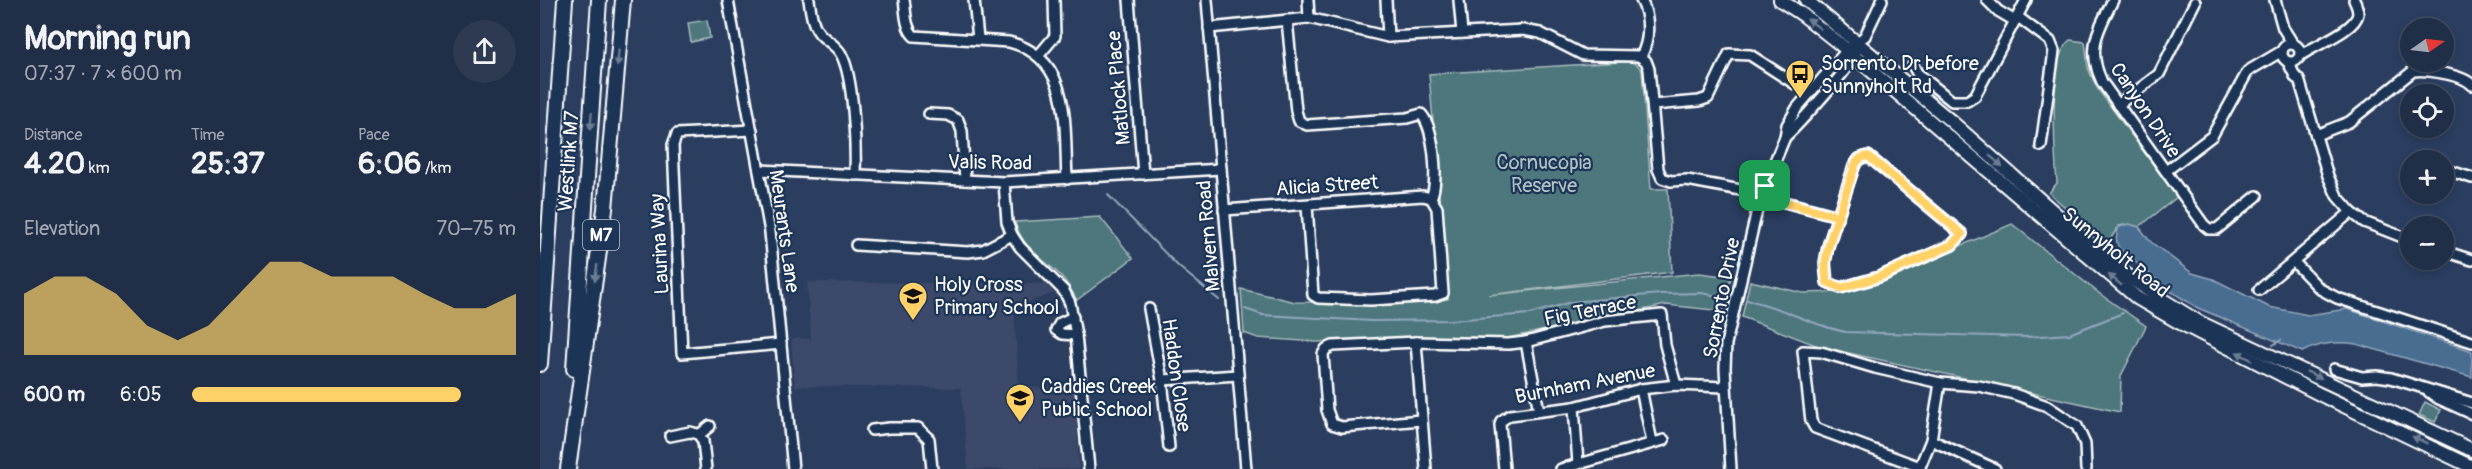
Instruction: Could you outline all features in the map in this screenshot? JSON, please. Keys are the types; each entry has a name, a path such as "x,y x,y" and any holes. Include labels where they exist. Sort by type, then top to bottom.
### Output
{"highway":[{"name":"Westlink M7","path":"540,364 565,0"},
{"name":"Westlink M7","path":"568,469 599,0"},
{"name":"M7","path":"568,469 605,209 623,0"}],"main road":[{"name":"Sunnyholt Road","path":"1780,0 1853,50 2116,267 2167,304 2472,450"},
{"name":"Sunnyholt Road","path":"1806,0 1853,50 2137,298 2180,323 2472,467"}],"street":[{"name":"Meurants Lane","path":"728,0 770,232 793,469"},
{"path":"808,0 814,25 819,33 838,49 846,67 856,141 855,175"},
{"path":"904,0 907,24 914,36 978,39 1021,45 1039,55 1052,71 1060,94 1067,179"},
{"path":"974,0 978,39"},
{"path":"1039,55 1055,36 1054,0"},
{"name":"Matlock Place","path":"1129,0 1143,174"},
{"name":"Malvern Road","path":"1207,0 1246,469"},
{"path":"1308,0 1309,18"},
{"path":"1386,0 1388,36"},
{"path":"1459,0 1461,33"},
{"path":"1641,0 1646,12 1648,39 1641,57"},
{"path":"1765,186 1785,136 1793,130 1865,36 1882,0"},
{"path":"1987,0 1998,11 2017,19 2050,41 2054,51 2041,146"},
{"path":"1913,65 1917,73 1945,97 1952,101 1967,100 1980,90 2026,0"},
{"name":"Canyon Drive","path":"2113,0 2096,36 2093,56 2102,82 2204,225 2211,233 2257,196"},
{"path":"2275,0 2283,28 2282,56 2296,78 2299,79"},
{"path":"2266,61 2294,62 2315,46 2332,39 2354,21 2358,12 2354,0"},
{"path":"2118,105 2159,74 2195,2"},
{"path":"1209,28 1309,18 1388,36 1523,30 1540,33 1583,55 1630,54 1641,57 1646,61 1649,69 1658,169 1662,178 1671,181 1687,180 1751,192"},
{"path":"1287,20 1296,111 1299,121 1303,124 1407,118 1421,114 1428,123 1433,144 1434,188 1431,198 1437,208 1443,293 1435,296 1371,300 1318,298 1313,295 1306,205"},
{"path":"2283,28 2300,50 2299,79 2332,186 2351,212 2371,226 2400,236"},
{"path":"2166,171 2212,136 2243,77 2251,68 2266,61 2288,44 2315,46"},
{"path":"1653,105 1699,101 1707,98 1729,54 1750,55 1795,84"},
{"path":"2316,135 2349,122 2406,74 2413,71 2456,76 2471,83"},
{"path":"929,114 948,115 958,120 962,131 965,180"},
{"name":"Laurina Way","path":"752,130 676,134 673,145 682,353 781,344"},
{"path":"1854,149 1859,159"},
{"path":"1868,156 1962,234 1952,245 1879,277 1842,288 1827,282 1826,256 1838,216 1854,166 1859,159 1868,156"},
{"name":"Valis Road","path":"759,170 1004,182 1221,170"},
{"path":"2454,172 2472,178"},
{"path":"1004,182 1007,222 1012,236 1064,291 1073,317 1089,469"},
{"path":"1757,186 1765,186 1770,191 1770,198 1766,205 1758,206 1751,200 1751,192 1757,186"},
{"name":"Alicia Street","path":"1224,210 1423,196 1431,198"},
{"path":"1770,198 1838,216"},
{"name":"Sorrento Drive","path":"1731,469 1725,387 1728,336 1758,206"},
{"path":"2259,290 2351,212"},
{"path":"856,245 968,252 983,250 1012,236"},
{"path":"2454,254 2472,260"},
{"path":"2294,262 2320,289 2337,298 2472,342"},
{"name":"Haddon Close","path":"1149,309 1162,380 1169,447"},
{"name":"Fig Terrace","path":"1421,420 1342,427 1332,424 1327,410 1323,354 1326,349 1333,346 1416,342 1509,344 1526,342 1605,321 1662,315 1665,345 1676,385"},
{"path":"1073,317 1060,324 1056,330 1062,334 1076,335"},
{"path":"1416,342 1426,469"},
{"path":"1526,342 1539,411"},
{"path":"1940,382 1931,440 1920,468 1815,428 1812,421 1803,351 1821,351 1875,368 1940,382 1970,384 2014,394 2052,409 2077,426 2085,444 2086,469"},
{"path":"2334,369 2362,377 2391,378 2472,403"},
{"path":"1162,380 1238,375"},
{"name":"Burnham Avenue","path":"1504,469 1501,422 1510,415 1574,407 1641,389 1676,385 1725,387"},
{"path":"1641,389 1652,442"},
{"path":"2427,390 2439,399 2472,414"},
{"path":"1574,407 1578,464"},
{"path":"699,435 710,426"},
{"path":"872,430 918,428 929,439 932,469"},
{"path":"670,436 695,432 699,435 703,441 706,469"},
{"path":"1561,469 1664,440"},
{"path":"1931,440 1995,469"}],"shaded area":[{"path":"2129,224 2139,227 2151,242 2192,273 2213,279 2269,307 2308,315 2347,309 2472,351 2472,377 2356,344 2329,344 2302,352 2198,308 2167,289 2119,248 2116,238 2119,227"},
{"name":"Holy Cross Primary School","path":"807,282 1046,284 1054,293 1014,307 1019,388 1075,386 1079,469 968,469 961,388 795,386 791,341 797,338 811,339"}],"green space":[{"path":"707,20 710,38 691,42 688,23"},
{"path":"2070,40 2085,42 2088,68 2097,88 2177,197 2139,227 2129,224 2119,226 2107,244 2049,193 2057,183 2054,130 2055,85 2063,50"},
{"name":"Cornucopia Reserve","path":"1634,63 1642,71 1651,189 1668,189 1672,272 1489,295 1699,273 1731,277 1723,311 1666,305 1507,338 1420,337 1317,342 1258,338 1244,333 1241,289 1295,302 1386,303 1448,299 1429,74"},
{"path":"1100,217 1133,258 1077,300 1054,269 1023,240 1015,222"},
{"path":"2012,224 2100,294 2146,326 2121,376 2120,412 1821,347 1742,317 1750,281 1803,293 1843,292 1868,285"},
{"path":"2425,402 2441,410 2435,422 2419,415"}],"waterway":[{"path":"1108,195 1179,267 1219,300"},
{"path":"1245,309 1263,315 1372,321 1451,320 1530,314 1571,302 1660,294 1701,293 1724,297"},
{"path":"1747,300 1846,332 2027,337 2069,334 2123,313"},
{"path":"2273,345 2281,340"}],"place":[{"name":"Sorrento Dr before Sunnyholt Rd","path":"1800,100"},
{"name":"Holy Cross Primary School","path":"913,322"},
{"name":"Caddies Creek Public School","path":"1020,424"}],"route":[{"path":"1765,186 1757,186 1751,192 1751,200 1758,206 1766,205 1770,198 1838,216 1828,246 1825,269 1827,282 1837,287 1842,288 1879,277 1952,245 1962,234 1868,156 1856,163 1838,216 1778,201 1770,198 1770,191 1765,186"}]}
